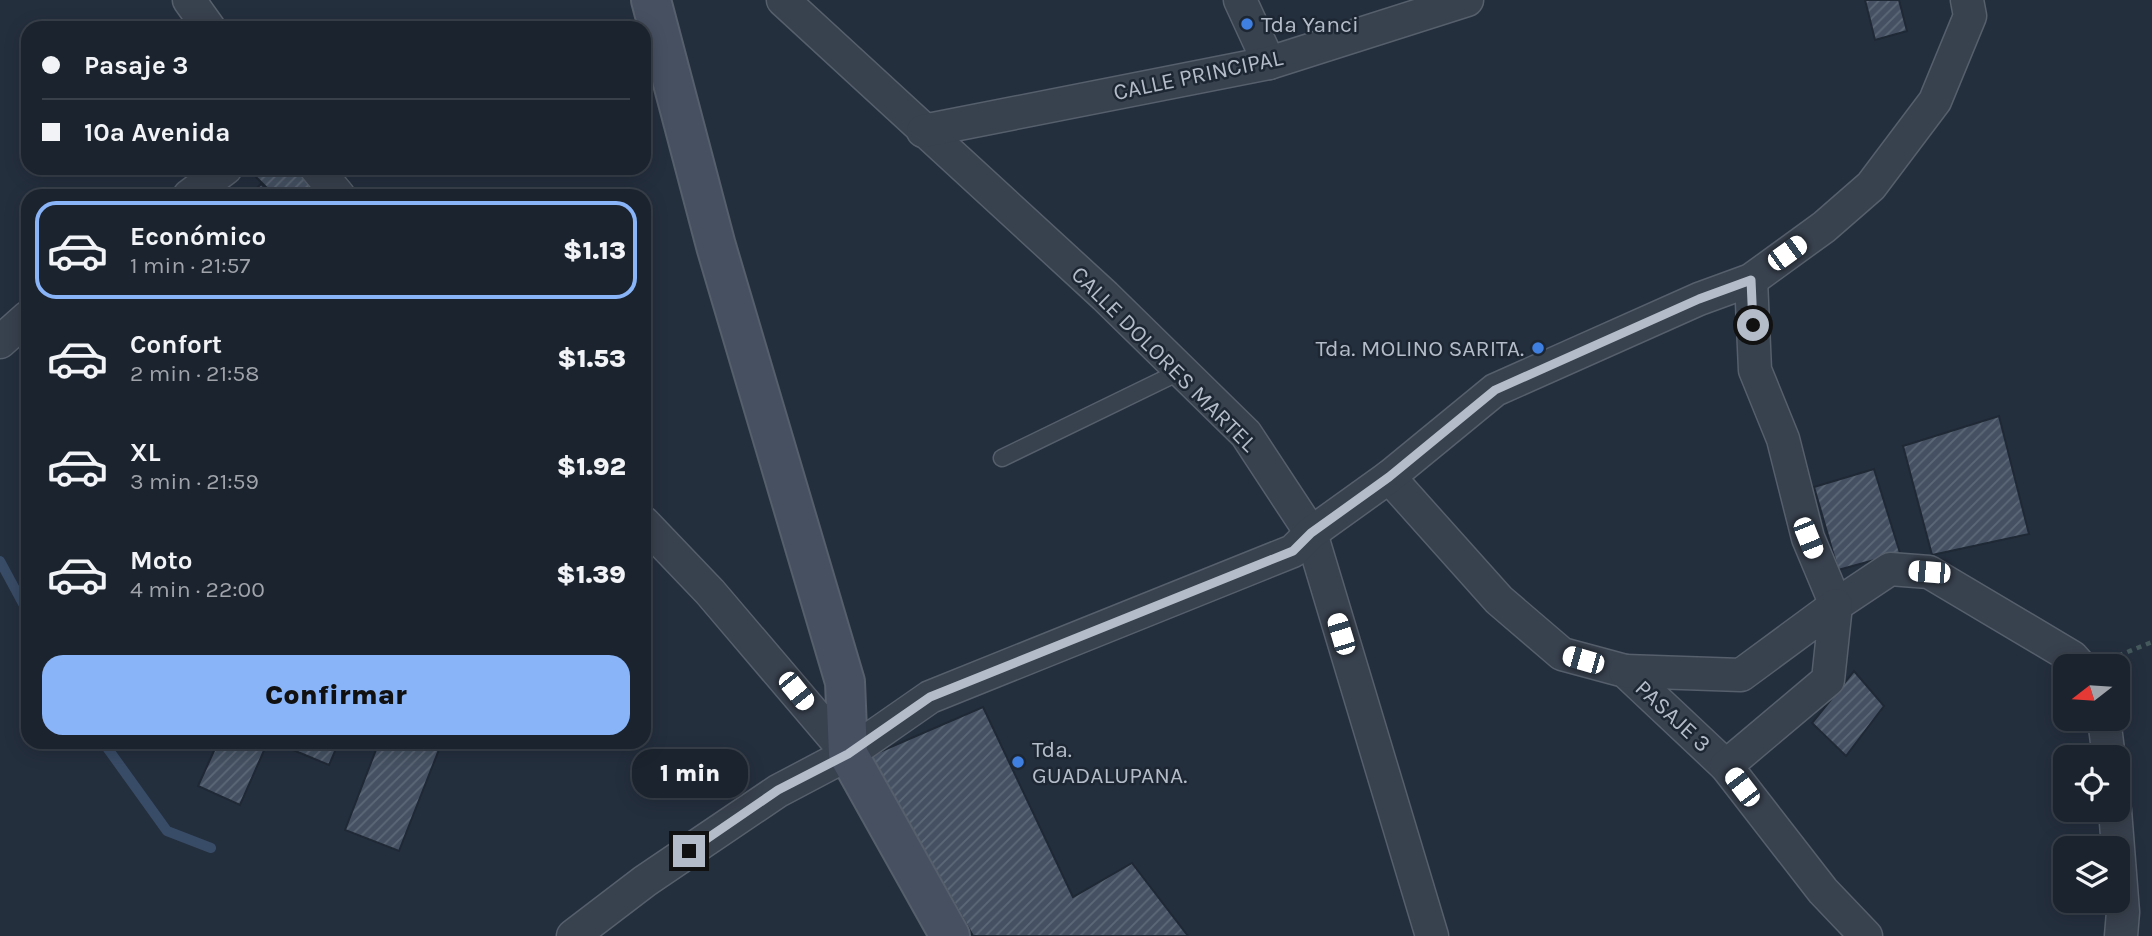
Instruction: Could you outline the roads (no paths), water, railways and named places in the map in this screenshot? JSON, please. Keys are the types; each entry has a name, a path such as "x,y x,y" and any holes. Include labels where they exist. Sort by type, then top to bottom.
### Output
{"main road":[{"path":"651,0 716,246 845,682 848,754 950,936"}],"street":[{"path":"189,0 204,21"},
{"name":"CALLE DOLORES MARTEL","path":"783,0 1105,296 1245,435 1311,533 1432,936"},
{"path":"1240,0 1269,63"},
{"name":"CALLE PRINCIPAL","path":"923,131 1269,63 1467,0"},
{"path":"573,936 645,881 778,790 848,754 930,697 1293,551 1311,533 1389,477 1495,390 1699,299 1751,280 1824,227 1871,186 1935,102 1970,16 1967,0"},
{"path":"198,189 217,175"},
{"path":"322,175 334,189"},
{"path":"1726,766 1828,680 1836,605 1808,538 1783,439 1755,370 1751,280"},
{"path":"0,342 21,323"},
{"name":"PASAJE 3","path":"1389,477 1499,600 1562,654 1625,671 1726,766 1824,891 1866,936"},
{"path":"651,530 719,602 848,754"},
{"path":"1625,671 1741,675 1889,569 1929,572 2064,654"},
{"path":"2116,822 2123,912 2121,936"}],"lane":[{"path":"1002,458 1181,371"}],"waterway":[{"path":"0,561 21,600"},
{"path":"108,749 167,831 211,848"}],"place":[{"name":"Tda Yanci","path":"1247,24"},
{"name":"Tda. MOLINO SARITA.","path":"1538,348"},
{"name":"Tda. GUADALUPANA.","path":"1018,762"}]}
